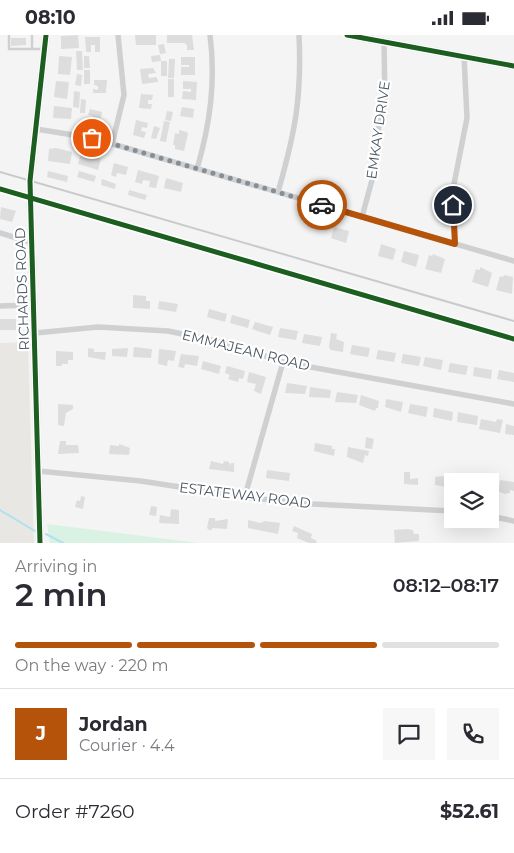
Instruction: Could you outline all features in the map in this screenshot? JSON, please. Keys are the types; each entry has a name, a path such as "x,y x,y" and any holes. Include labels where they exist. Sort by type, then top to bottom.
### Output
{"street":[{"name":"RICHARDS ROAD","path":"40,543 30,181 46,35"},
{"path":"112,144 124,95 118,35"},
{"path":"197,169 212,104 213,63 210,35"},
{"path":"278,192 298,109 300,72 298,35"},
{"path":"347,35 514,66"},
{"name":"EMKAY DRIVE","path":"362,217 371,186 374,147 385,102 384,42"},
{"path":"455,244 454,184 466,129 467,110 464,56"},
{"path":"36,129 72,134 112,144 514,261"},
{"path":"0,233 33,243"},
{"path":"0,306 34,305"},
{"name":"EMMAJEAN ROAD","path":"35,333 98,327 168,331 225,343 283,362 514,404"},
{"path":"246,497 283,362"},
{"name":"ESTATEWAY ROAD","path":"38,471 141,481 246,497 313,504 444,511"},
{"path":"499,518 514,521"}],"lane":[{"path":"9,35 9,49 44,49"},
{"path":"32,35 32,49"}],"shaded area":[{"path":"28,342 34,543 0,543 0,343"}],"green space":[{"path":"47,524 199,543 50,543"}],"building":[{"path":"78,35 79,48 61,49 61,36"},
{"path":"135,35 156,35 156,45 136,45"},
{"path":"167,35 192,35 194,50 187,50 187,45 184,43 167,43"},
{"path":"85,37 100,37 100,52 95,52 95,45 91,45 91,52 86,52"},
{"path":"11,38 26,38 26,45 11,46"},
{"path":"164,44 166,53 160,54 158,45"},
{"path":"76,51 82,51 83,70 77,70"},
{"path":"160,55 161,61 152,62 151,56"},
{"path":"59,56 72,57 70,75 58,74"},
{"path":"84,56 89,56 90,68 84,68"},
{"path":"181,57 195,57 195,75 181,75 181,67 189,67 189,65 181,65"},
{"path":"169,59 175,59 174,78 168,78"},
{"path":"161,61 167,61 167,76 161,76"},
{"path":"153,68 156,73 148,74 149,78 157,77 158,82 142,84 140,69"},
{"path":"84,70 90,70 90,84 84,84"},
{"path":"77,74 82,75 81,86 75,85"},
{"path":"168,79 174,79 174,97 168,97"},
{"path":"94,80 107,80 106,93 93,93 93,89 98,90 98,86 94,85"},
{"path":"56,81 69,82 67,99 54,97"},
{"path":"183,81 197,82 196,100 182,99 183,91 191,92 191,89 183,89"},
{"path":"74,91 80,92 79,108 73,107"},
{"path":"141,94 153,95 152,100 148,100 148,104 152,104 151,109 139,108"},
{"path":"81,99 86,100 85,113 80,113"},
{"path":"54,106 72,108 71,119 53,118"},
{"path":"182,107 194,109 193,118 180,116"},
{"path":"90,109 102,112 99,127 86,124 88,119 92,120 93,116 88,115"},
{"path":"167,111 173,112 171,121 165,120"},
{"path":"136,120 148,123 147,128 142,127 141,131 146,132 144,138 133,135"},
{"path":"164,121 170,122 166,142 160,141"},
{"path":"154,126 160,128 156,139 151,138"},
{"path":"179,130 188,134 184,151 175,149 175,145 173,145 175,133 179,134"},
{"path":"56,148 72,152 70,164 48,161 49,149"},
{"path":"81,153 101,159 98,170 78,164"},
{"path":"114,163 128,167 126,175 117,173 116,177 111,175"},
{"path":"138,170 159,176 156,188 149,187 150,181 143,180 142,184 135,182"},
{"path":"48,171 68,176 67,182 47,177"},
{"path":"79,171 96,176 94,182 77,177"},
{"path":"166,178 183,183 181,192 164,188"},
{"path":"102,179 116,184 115,189 101,185"},
{"path":"129,190 147,195 145,200 128,195"},
{"path":"1,207 16,211 12,222 0,219"},
{"path":"334,227 349,231 346,243 331,238"},
{"path":"381,244 396,249 393,260 378,256"},
{"path":"404,251 419,255 416,267 401,262"},
{"path":"433,254 445,259 441,273 425,269 429,255 432,256"},
{"path":"480,267 492,273 488,287 472,282 476,269 480,270"},
{"path":"504,275 513,277 512,294 496,290 500,276 503,277"},
{"path":"133,295 146,296 146,301 150,301 150,309 133,308"},
{"path":"159,301 178,304 176,312 158,309"},
{"path":"209,309 227,314 225,322 207,317"},
{"path":"232,315 250,320 248,328 230,323"},
{"path":"0,319 16,319 16,330 0,330"},
{"path":"255,322 273,327 270,335 252,329"},
{"path":"280,328 298,331 296,340 278,337"},
{"path":"331,333 337,334 336,339 344,342 343,352 331,350 329,347"},
{"path":"304,334 322,337 320,346 302,343"},
{"path":"352,345 370,348 368,357 350,354"},
{"path":"134,347 152,349 151,358 133,357"},
{"path":"88,348 94,349 94,352 106,352 105,360 88,357"},
{"path":"128,348 127,357 112,356 112,349"},
{"path":"159,349 176,351 174,361 168,360 167,366 158,364"},
{"path":"378,350 396,353 394,362 376,359"},
{"path":"56,351 73,352 73,360 68,360 68,364 56,366"},
{"path":"181,354 199,356 197,366 185,364 184,368 178,367"},
{"path":"403,354 421,357 419,366 401,363"},
{"path":"425,357 443,360 441,370 423,366"},
{"path":"203,361 221,366 219,374 201,369"},
{"path":"450,363 468,366 466,375 448,372"},
{"path":"227,366 245,371 243,379 239,378 238,382 228,379 230,375 225,373"},
{"path":"474,367 492,370 491,379 473,376"},
{"path":"499,370 514,373 514,382 497,379"},
{"path":"249,372 266,377 261,394 254,391 256,384 247,382"},
{"path":"287,383 307,386 305,394 285,393"},
{"path":"310,387 331,390 330,398 309,397"},
{"path":"337,392 358,395 356,403 335,402"},
{"path":"361,395 379,401 378,408 375,411 359,405"},
{"path":"386,399 403,402 401,412 385,407"},
{"path":"58,404 73,405 73,409 66,413 64,426 58,425"},
{"path":"410,404 428,407 426,417 408,413"},
{"path":"434,408 453,412 452,421 433,417"},
{"path":"458,412 478,416 477,425 457,422"},
{"path":"481,419 496,422 497,419 503,420 500,433 479,429"},
{"path":"506,424 514,426 514,435 505,434"},
{"path":"366,437 374,439 372,449 365,448"},
{"path":"60,441 66,441 66,445 78,445 79,453 58,454"},
{"path":"315,443 332,446 332,449 335,449 334,456 314,451"},
{"path":"119,444 130,448 129,455 109,454 110,445 119,446"},
{"path":"348,447 369,451 368,456 365,455 363,463 347,457"},
{"path":"211,461 223,464 224,461 229,462 230,466 231,463 234,463 234,472 209,469"},
{"path":"267,470 290,473 289,481 266,478"},
{"path":"404,472 410,472 410,479 418,478 418,485 404,484"},
{"path":"444,476 444,487 435,485 435,477"},
{"path":"500,480 514,482 514,491 510,490 510,493 505,494 499,492"},
{"path":"81,496 85,497 83,509 75,507 77,500 80,501"},
{"path":"151,506 157,507 156,516 149,515"},
{"path":"171,509 179,510 179,524 159,523 160,515 170,517"},
{"path":"209,518 215,518 215,521 228,519 227,529 212,528 212,530 209,530 207,528"},
{"path":"248,520 260,523 265,521 280,523 278,534 248,528"},
{"path":"294,526 312,534 311,538 317,541 316,543 309,543 297,538 298,533 292,531"},
{"path":"394,530 413,530 414,534 419,534 419,541 395,543"}],"waterway":[{"path":"0,510 35,531"},
{"path":"46,534 63,543"}],"railway":[{"path":"0,172 514,321"}],"cycle path":[{"path":"40,543 30,181 46,35"},
{"path":"347,35 514,66"},
{"path":"0,189 514,339"}],"way so far":[{"path":"92,138 322,205"}],"route":[{"path":"322,205 455,244 453,205"}]}
